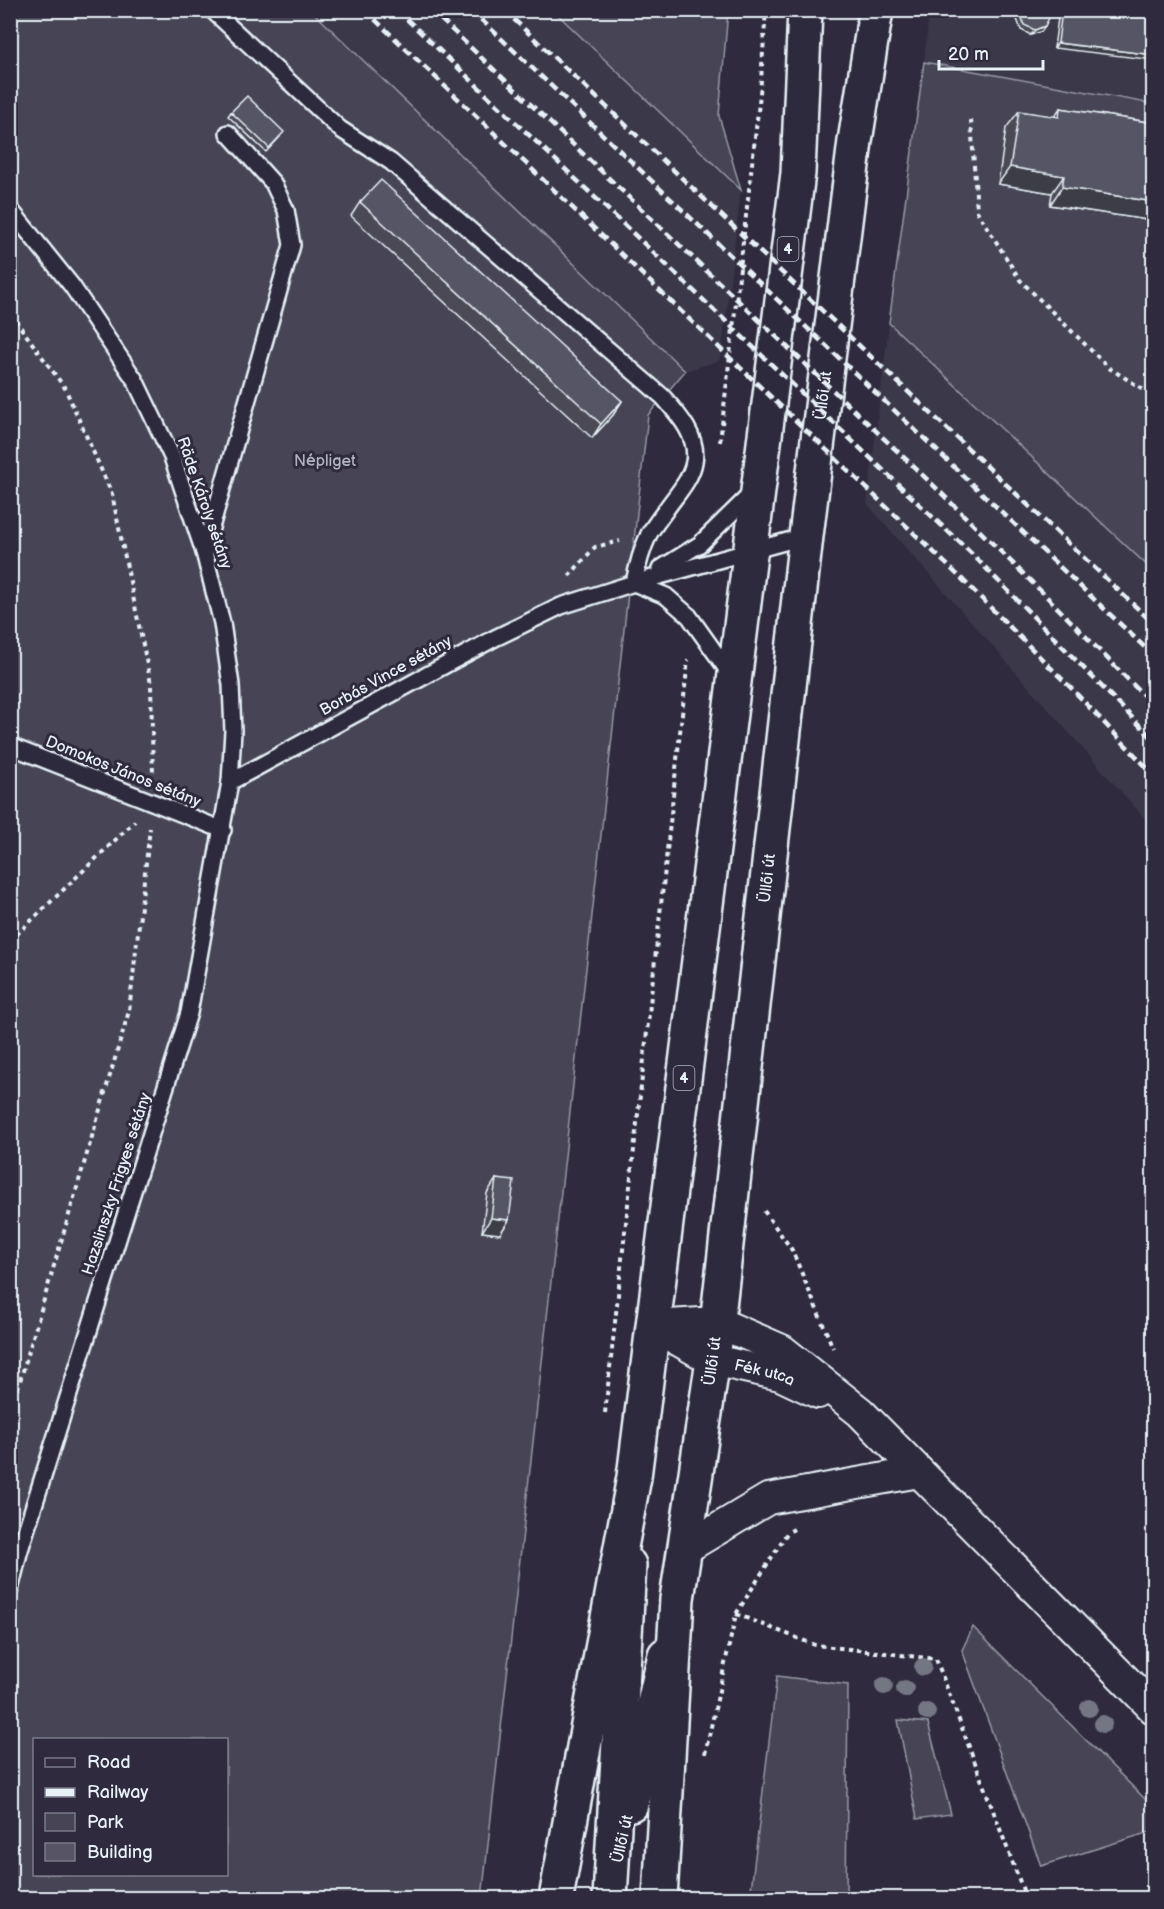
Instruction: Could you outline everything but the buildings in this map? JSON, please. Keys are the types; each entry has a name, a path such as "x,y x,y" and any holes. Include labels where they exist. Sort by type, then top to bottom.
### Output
{"main road":[{"name":"Üllői út","path":"610,1897 634,1477 798,173 805,10"},
{"name":"Üllői út","path":"610,1897 677,1599 713,1360 806,536 855,141 874,26"},
{"path":"556,1899 634,1477"},
{"path":"660,1899 677,1599"}],"street":[{"name":"Fék utca","path":"653,1326 717,1322 782,1350 860,1412 1154,1709"},
{"name":"Fék utca","path":"653,1326 713,1360 780,1376 860,1412"},
{"path":"686,1548 768,1499 919,1472"}],"lane":[{"path":"212,10 340,129 391,162 663,397 681,417 689,434 694,462 687,479 649,534 634,583"},
{"path":"874,26 891,10"},
{"path":"204,552 292,245 286,210 273,183 228,133"},
{"name":"Räde Károly sétány","path":"10,209 72,286 135,380 172,457 204,552 222,623 231,685 233,731 230,782"},
{"path":"634,583 680,558 700,544 758,487"},
{"path":"634,583 806,536"},
{"path":"634,583 666,596 689,616 734,679"},
{"name":"Borbás Vince sétány","path":"230,782 495,638 561,606 634,583"},
{"name":"Domokos János sétány","path":"10,746 223,830"},
{"name":"Hazslinszky Frigyes sétány","path":"10,1590 22,1542 189,1013 230,782"}],"path":[{"path":"719,453 760,94 766,10"},
{"path":"971,120 977,211 1020,280 1109,368 1154,396"},
{"path":"10,314 65,388 112,494 150,684 153,804 129,1011 10,1415"},
{"path":"561,606 570,574 595,547 649,534"},
{"path":"604,1423 688,660"},
{"path":"10,941 153,804"},
{"path":"792,1250 837,1358"},
{"path":"797,1527 788,1533 736,1614 815,1645 936,1659 1026,1899"}],"shaded area":[{"path":"119,11 554,11 741,190 719,361 685,371 648,415"},
{"path":"929,11 1153,11 1153,104 924,62"},
{"path":"889,323 1153,571 1153,828 867,504"}],"green space":[{"name":"Népliget","path":"11,11 312,11 685,371 648,415 482,1898 11,1898"},
{"path":"554,11 728,11 719,116 741,190"},
{"path":"924,62 1153,104 1153,571 889,323"},
{"path":"973,1627 1153,1807 1153,1831 1041,1866 962,1650"},
{"path":"777,1676 848,1685 846,1898 750,1898"},
{"path":"898,1720 928,1723 951,1814 917,1819"}],"railway":[{"path":"365,10 962,579 1154,775"},
{"path":"397,10 975,557 1154,740"},
{"path":"431,10 931,483 1154,706"},
{"path":"471,10 1154,656"},
{"path":"504,10 1154,624"}]}
